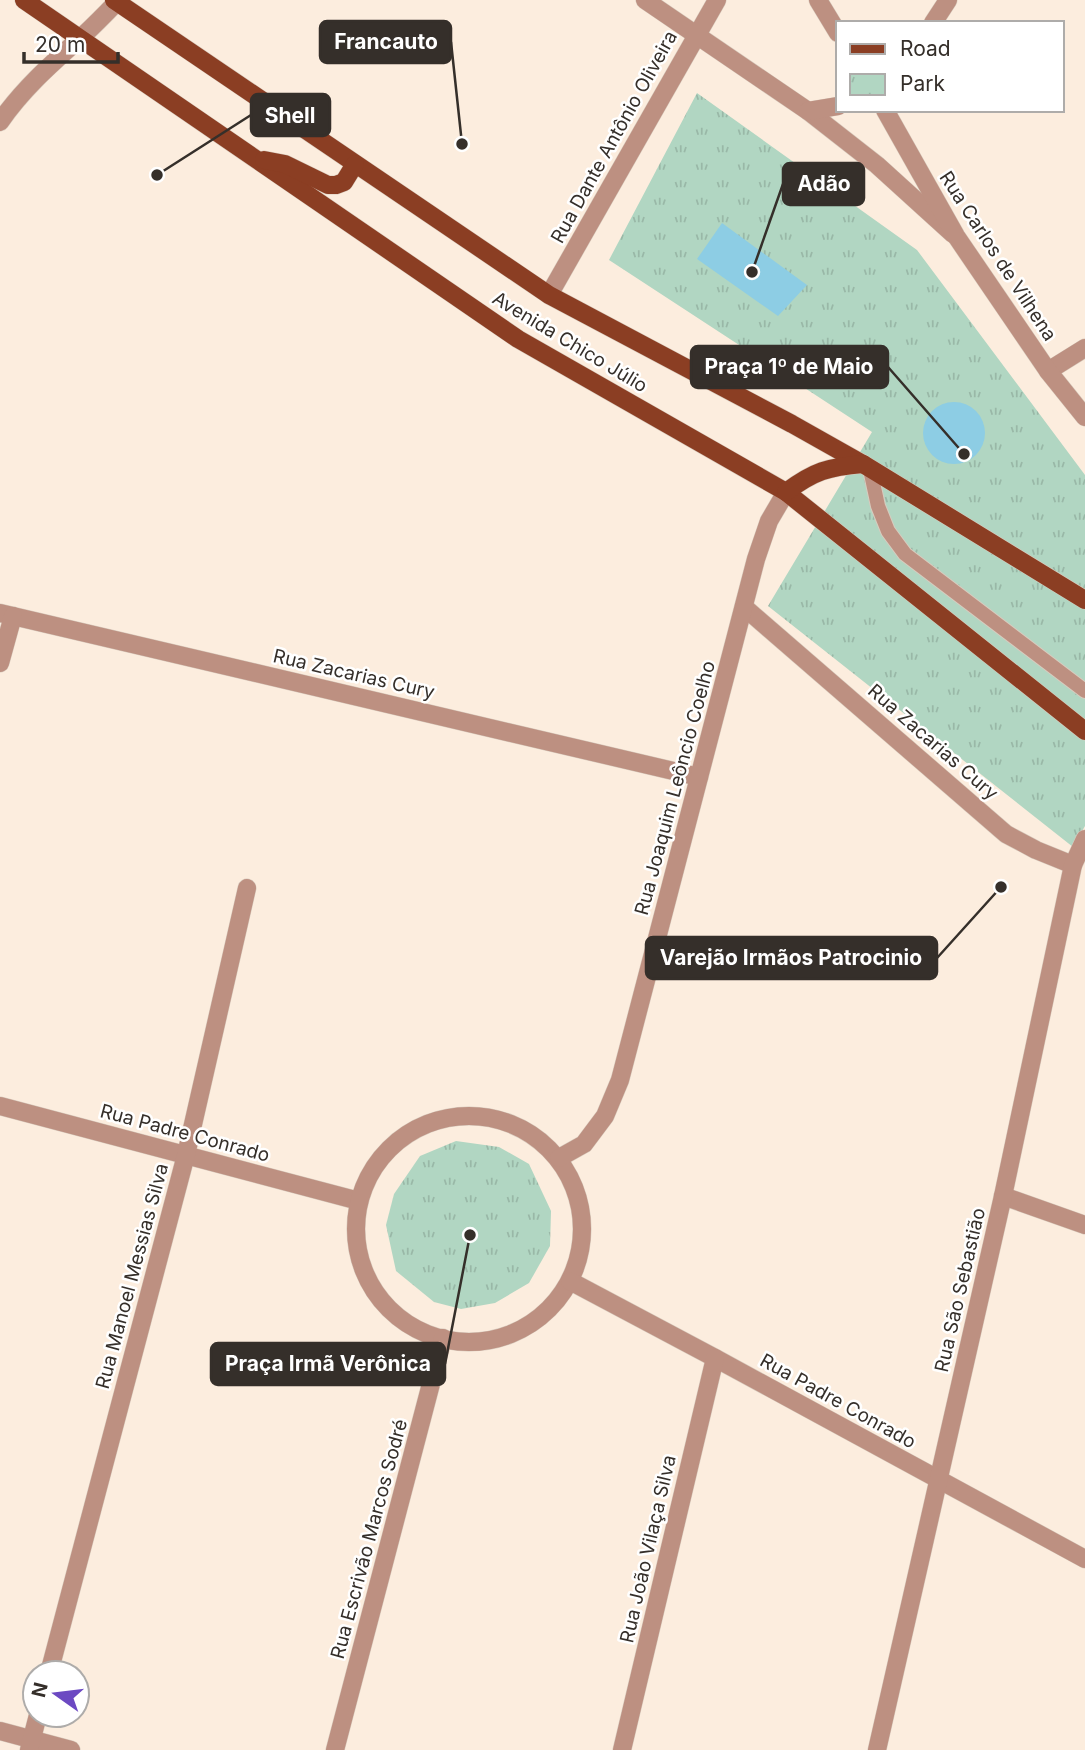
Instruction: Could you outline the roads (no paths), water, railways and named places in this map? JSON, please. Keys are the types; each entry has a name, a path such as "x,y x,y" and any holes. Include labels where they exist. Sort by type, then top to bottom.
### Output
{"main road":[{"name":"Avenida Chico Júlio","path":"24,0 518,339 786,492 1085,731"},
{"name":"Avenida Chico Júlio","path":"117,1 549,295 866,466 1085,600"},
{"path":"257,159 285,164 328,185 344,182 355,164"},
{"path":"786,492 819,471 839,466 866,466"}],"street":[{"path":"645,0 808,111 877,165 956,236"},
{"name":"Rua Dante Antônio Oliveira","path":"549,295 717,0"},
{"path":"818,0 836,30"},
{"path":"934,21 948,0"},
{"path":"0,122 10,107 44,71 117,1"},
{"path":"808,111 836,106"},
{"name":"Rua Carlos de Vilhena","path":"886,112 956,236 1048,371 1085,417"},
{"path":"1048,371 1085,348"},
{"name":"Rua Joaquim Leôncio Coelho","path":"559,1158 584,1144 605,1116 620,1080 756,559 769,521 786,492"},
{"name":"Rua Zacarias Cury","path":"744,607 1006,834 1073,865"},
{"path":"0,663 6,614"},
{"name":"Rua Zacarias Cury","path":"6,614 699,777"},
{"name":"Rua São Sebastião","path":"877,1750 1003,1196 1073,865 1085,839"},
{"name":"Rua Manoel Messias Silva","path":"53,1659 186,1155 247,888"},
{"name":"Rua Padre Conrado","path":"0,1105 359,1201"},
{"path":"466,1115 506,1121 540,1139 559,1158 577,1193 582,1214 580,1254 570,1281 546,1313 500,1338 461,1342 420,1332 388,1308 366,1276 356,1238 359,1201 376,1165 396,1142 430,1122 466,1115"},
{"path":"1003,1196 1085,1225"},
{"name":"Rua Padre Conrado","path":"570,1281 1085,1559"},
{"name":"Rua Escrivão Marcos Sodré","path":"335,1750 443,1338"},
{"name":"Rua João Vilaça Silva","path":"622,1750 715,1358"},
{"path":"0,1731 30,1745 71,1750"}],"lane":[{"path":"866,466 888,531 905,554 1085,691"}],"water":[{"path":"722,223 807,285 778,316 697,259"},
{"path":"954,402 966,404 976,411 983,421 983,445 976,455 966,462 954,464 942,462 932,455 925,445 923,433 925,421 932,411 942,404"}],"place":[{"name":"Francauto","path":"462,144"},
{"name":"Shell","path":"157,175"},
{"name":"Adão","path":"752,272"},
{"name":"Praça 1º de Maio","path":"964,454"},
{"name":"Varejão Irmãos Patrocinio","path":"1001,887"},
{"name":"Praça Irmã Verônica","path":"470,1235"}]}
